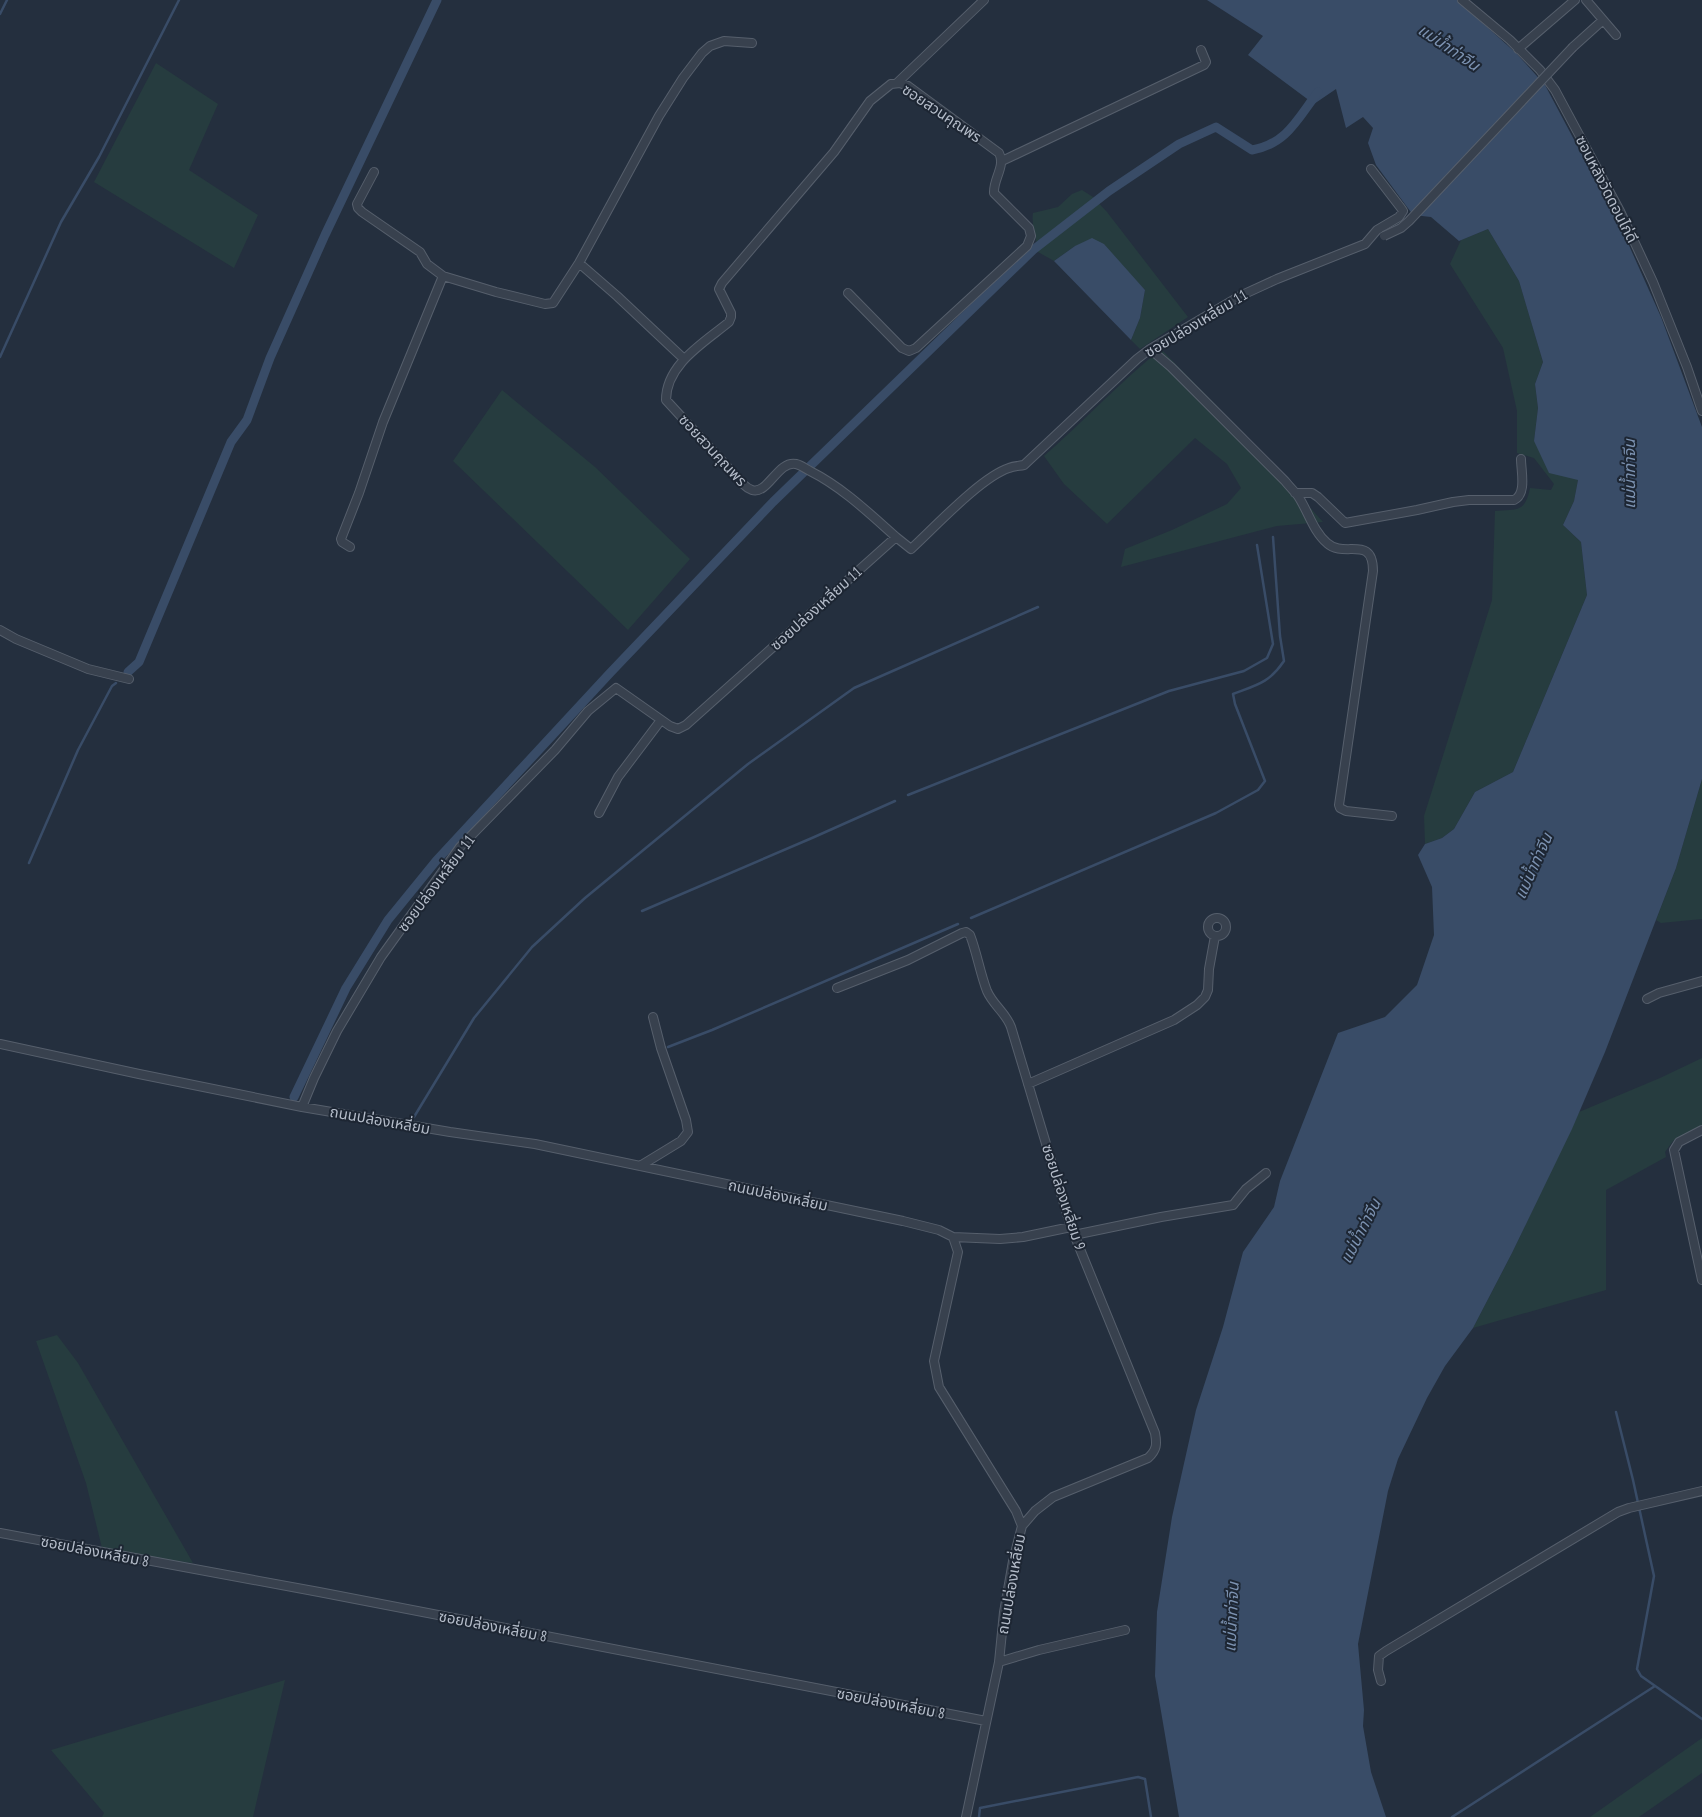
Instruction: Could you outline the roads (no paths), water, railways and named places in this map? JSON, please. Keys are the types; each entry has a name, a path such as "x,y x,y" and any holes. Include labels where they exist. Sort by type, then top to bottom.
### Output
{"street":[{"path":"897,83 984,0"},
{"name":"ซอนหลังวัดดอนไก่ดี","path":"1462,0 1518,48 1540,70 1555,90 1620,212 1653,282 1687,367 1702,411"},
{"path":"1518,48 1575,0"},
{"path":"1588,2 1615,34"},
{"path":"1366,244 1401,228 1409,221 1573,48 1603,20"},
{"path":"374,172 357,204 358,208 420,252 427,264 443,276 496,292 546,304 552,302 557,298 579,263 659,116 683,78 702,53 710,46 724,41 752,43"},
{"path":"848,294 902,348 909,351 916,348 1026,246 1031,236 1029,228 994,193 993,186 1002,161 1204,65 1206,58 1202,50"},
{"name":"ซอยสวนคุณพร","path":"896,537 848,495 815,473 796,464 782,469 761,490 753,491 743,484 666,400 670,382 684,359 729,322 731,313 720,289 722,283 834,152 870,101 891,84 897,83 908,86 1000,153 1002,161"},
{"name":"ซอยปล่องเหลี่ยม 11","path":"302,1107 337,1031 381,958 460,847 555,750 588,710 616,688 670,726 678,729 686,725 896,537 911,550 971,493 992,476 1008,468 1024,465 1150,349 1240,296 1366,244 1377,230 1399,217 1403,211 1371,169"},
{"path":"579,263 618,296 684,359"},
{"path":"350,547 342,542 341,539 383,422 443,276"},
{"path":"1150,349 1171,367 1295,493 1317,530 1328,544 1335,548 1365,551 1371,556 1373,562 1339,805 1342,810 1346,811 1392,816"},
{"path":"1295,493 1312,494 1318,497 1345,523 1452,502 1514,500 1520,496 1522,487 1521,459"},
{"path":"0,630 16,639 88,670 129,679"},
{"path":"599,813 618,777 661,720"},
{"name":"ซอยปล่องเหลี่ยม 9","path":"837,988 908,960 962,933 967,932 972,937 987,992 1012,1027 1073,1231 1155,1433 1157,1444 1154,1452 1148,1458 1053,1497 1035,1511 1022,1526"},
{"path":"1028,1084 1174,1020 1197,1005 1205,997 1208,990 1214,936"},
{"path":"1647,999 1659,993 1702,980"},
{"path":"640,1166 681,1141 688,1132 686,1120 661,1048 653,1017"},
{"name":"ถนนปล่องเหลี่ยม","path":"0,1044 302,1107 450,1132 536,1144 904,1221 939,1230 953,1237 958,1252 934,1361 939,1387 1016,1511 1022,1526 1013,1561 998,1662 966,1817"},
{"path":"1702,1130 1680,1141 1676,1144 1674,1150 1702,1280"},
{"path":"953,1237 1000,1239 1023,1237 1073,1231 1233,1205 1246,1189 1266,1173"},
{"path":"1381,1680 1378,1670 1379,1656 1386,1651 1618,1512 1702,1491"},
{"name":"ซอยปล่องเหลี่ยม 8","path":"0,1533 986,1721"},
{"path":"998,1662 1039,1650 1125,1630"}],"water":[{"name":"แม่น้ำท่าจีน","path":"1207,0 1457,0 1516,53 1545,85 1623,232 1661,317 1702,427 1702,779 1676,868 1605,1052 1572,1129 1512,1253 1473,1328 1445,1366 1427,1398 1398,1459 1388,1491 1358,1644 1364,1710 1363,1726 1371,1772 1386,1817 1179,1817 1155,1676 1157,1612 1172,1517 1196,1410 1223,1327 1243,1252 1274,1207 1280,1181 1338,1033 1385,1017 1417,985 1434,935 1432,887 1418,855 1425,844 1442,838 1454,829 1475,792 1513,772 1587,595 1581,542 1563,525 1574,501 1578,480 1549,473 1534,441 1538,408 1535,384 1543,362 1519,281 1488,229 1459,241 1431,217 1413,215 1376,165 1368,143 1373,128 1363,117 1346,128 1336,89 1314,104 1248,55 1263,36"},
{"path":"1092,238 1104,244 1145,290 1140,318 1131,340 1054,261 1075,246"}],"waterway":[{"path":"0,14 7,0"},
{"path":"0,357 61,222 99,157 179,0"},
{"path":"128,672 139,662 231,442 247,420 270,358 325,235 437,0"},
{"path":"294,1097 346,988 388,920 436,861 610,673 773,502 1033,250 1109,191 1179,144 1216,127 1252,150 1264,147 1283,136 1291,128 1318,92"},
{"path":"971,918 1216,813 1258,790 1265,781 1235,704 1233,694 1268,679 1284,661 1280,636 1273,537"},
{"path":"908,795 1169,691 1244,671 1267,658 1273,644 1257,545"},
{"path":"414,1117 474,1018 532,947 585,898 748,764 854,688 1038,607"},
{"path":"29,863 78,750 112,686 116,683"},
{"path":"642,911 895,801"},
{"path":"668,1047 712,1030 958,924"},
{"path":"1616,1412 1654,1576 1637,1669 1641,1676 1702,1719"},
{"path":"1452,1817 1655,1686"},
{"path":"979,1817 980,1808 1138,1777 1145,1779 1151,1817"}]}
